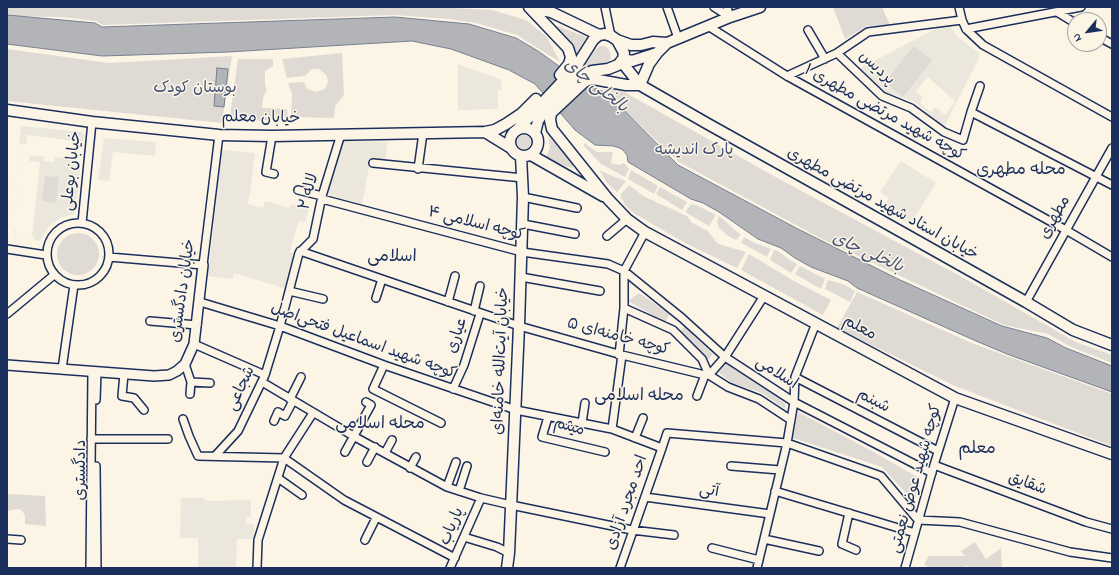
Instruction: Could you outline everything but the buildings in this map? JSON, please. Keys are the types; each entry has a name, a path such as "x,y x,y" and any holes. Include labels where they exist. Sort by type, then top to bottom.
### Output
{"main road":[{"path":"528,7 552,9 599,35"},
{"path":"528,7 568,48 574,75"},
{"path":"640,85 649,64 667,43 708,26 728,12 760,7"},
{"path":"511,148 511,135 544,106 574,75 576,67 593,40 599,35 605,34 631,45 641,45 653,42 667,43"},
{"path":"526,155 537,147 538,143 535,133 544,106 574,75 592,71 608,70 622,60 624,53 614,38"},
{"path":"622,60 632,61 657,53"},
{"path":"622,60 640,85"},
{"path":"574,75 588,80 593,79 626,85 640,85"},
{"name":"خیابان استاد شهید مرتضی مطهری","path":"640,85 1026,302 1072,330 1112,345"},
{"path":"485,132 495,130 521,114 544,106"},
{"path":"544,106 552,129 608,199"},
{"name":"خیابان معلم","path":"8,111 92,122 219,134 272,136 485,132"},
{"path":"518,129 527,128 535,133"},
{"path":"485,132 511,148 513,152 526,155 608,199"},
{"name":"خیابان آیت‌الله خامنه‌ای","path":"507,568 516,410 524,197 523,178 526,155"},
{"name":"معلم","path":"608,199 627,219 645,232 955,398 1112,454"}],"street":[{"path":"605,7 614,38"},
{"path":"667,7 678,38"},
{"path":"714,7 728,12"},
{"path":"959,7 966,29 983,45 1112,117"},
{"path":"966,29 1081,7"},
{"path":"1056,12 1067,18"},
{"name":"پردیس","path":"962,20 868,32 837,53 882,96 910,108 944,132 963,140 980,86"},
{"name":"کوچه شهید مرتضی مطهری ۱","path":"708,26 787,76 1066,230 1112,257"},
{"path":"808,30 825,59"},
{"path":"787,76 837,53"},
{"path":"971,112 1112,185"},
{"name":"خیابان بوعلی","path":"82,224 92,122"},
{"path":"418,169 423,133"},
{"name":"خیابان دادگستری","path":"7,365 154,376 169,375 177,371 185,364 194,344 197,325 219,134"},
{"name":"لاله ۲","path":"300,252 313,239 322,198 341,134"},
{"path":"272,136 266,172 274,174"},
{"name":"مطهری","path":"1026,302 1112,148"},
{"path":"373,163 418,169 523,178"},
{"name":"کوچه اسلامی ۴","path":"298,190 322,198 522,252 608,264 624,271"},
{"path":"524,197 577,208"},
{"path":"607,236 627,219"},
{"path":"71,224 82,224 95,229 105,239 109,257 106,267 101,275 93,282 84,285 74,285 63,282 54,275 49,266 46,255 48,244 53,235 61,228 71,224"},
{"path":"523,224 575,234"},
{"path":"612,430 624,308 624,271 645,232"},
{"path":"7,249 46,255"},
{"name":"کوچه خامنه‌ای ۵","path":"300,252 519,326 620,355 707,375"},
{"name":"شجاعی","path":"215,456 238,431 265,375 300,252"},
{"path":"109,257 203,265"},
{"name":"اسلامی","path":"624,271 682,318 725,357 794,402 932,474"},
{"path":"7,314 54,275"},
{"path":"448,302 455,276"},
{"path":"521,277 600,291"},
{"path":"376,298 382,279"},
{"path":"62,369 74,285"},
{"name":"عیاری","path":"453,389 464,365 477,312 480,286"},
{"path":"289,291 323,299"},
{"path":"697,396 707,375 725,357 764,296"},
{"name":"کوچه شهید اسماعیل فتحی‌اصل","path":"200,302 280,326 384,365 516,410 612,430 662,448"},
{"path":"624,308 673,330 702,359 707,375 728,387 759,399 791,420"},
{"path":"673,330 682,318"},
{"path":"150,321 197,325"},
{"path":"757,568 787,443 794,402 795,377 816,323"},
{"path":"194,344 265,375"},
{"path":"185,364 191,382 190,394"},
{"path":"384,365 373,390 441,423"},
{"name":"دادگستری","path":"94,372 94,516 97,568"},
{"path":"124,374 122,396 134,398 144,410"},
{"path":"274,421 278,412 285,416 301,377"},
{"name":"شبنم","path":"795,377 938,451"},
{"path":"191,382 210,383"},
{"path":"262,382 410,468 459,491 511,505 632,530 674,536"},
{"name":"کوچه شهید عوض نعمتی","path":"905,568 938,451 955,398"},
{"path":"345,452 355,437 371,405 366,402"},
{"path":"582,423 585,403"},
{"path":"258,540 284,458 313,413"},
{"name":"میثم","path":"548,417 542,437 605,452"},
{"path":"635,438 642,418"},
{"path":"183,419 198,456 284,458 344,500 455,558"},
{"name":"احد مجرد آزادی","path":"620,568 632,530 667,434 787,443"},
{"path":"94,438 168,439"},
{"path":"385,453 392,440"},
{"path":"787,443 881,476 918,520 960,522 1070,552 1112,558"},
{"path":"367,462 375,447"},
{"path":"410,468 416,457"},
{"path":"447,486 456,462"},
{"name":"شقایق","path":"934,465 1086,522 1112,530"},
{"path":"459,491 467,466"},
{"path":"731,466 780,470"},
{"path":"278,478 302,495"},
{"path":"775,491 915,532"},
{"name":"آتی","path":"645,497 770,514"},
{"name":"پاریاب","path":"450,568 481,498"},
{"path":"849,513 842,544 856,550"},
{"path":"90,568 94,516"},
{"path":"365,540 376,518"},
{"path":"257,568 259,522"},
{"path":"464,538 497,547 509,553"},
{"path":"7,539 21,540"},
{"path":"764,539 819,551"},
{"path":"712,548 759,560"}],"shaded area":[{"path":"7,15 95,23 102,27 395,17 469,24 516,38 538,51 584,84 607,93 678,165 798,229 898,279 1002,326 1047,338 1066,348 1112,366 1112,392 1007,354 857,288 848,281 811,267 781,248 758,239 719,212 703,203 691,199 628,162 627,155 622,149 614,146 595,145 575,130 535,84 509,70 451,49 412,41 228,52 102,56 7,44"},
{"path":"947,23 959,38 978,52 979,58 944,127 915,102 883,91 860,68","holes":["928,77 955,101 945,115 935,107 931,112 920,103 923,97 916,91"]},
{"path":"458,64 502,80 501,90 498,90 498,109 458,110"},
{"path":"217,68 228,69 224,107 214,106"},
{"path":"21,126 82,132 84,135 75,214 63,217 53,223 48,227 40,241 14,238 15,230 12,229 16,230 15,238 34,240 34,237 32,236 40,162 29,161 30,155 45,157 44,161 54,162 55,157 75,159 74,166 80,167 83,142 27,135 26,144 19,143"},
{"path":"104,138 156,142 155,156 113,152 109,181 98,180"},
{"path":"340,141 388,142 385,161 370,161 362,204 328,194"},
{"path":"222,150 255,153 250,194 247,204 263,208 265,201 290,208 291,204 309,209 305,222 301,221 298,223 290,252 298,255 287,289 234,273 232,279 208,276"},
{"path":"901,161 936,183 910,225 884,210 886,207 884,205 889,198 880,192"},
{"path":"181,498 204,498 205,501 251,500 251,517 246,517 246,524 254,524 254,539 237,539 236,568 198,568 198,538 180,538"}],"green space":[{"path":"7,7 431,7 492,10 526,20 547,37 560,62 517,35 476,23 449,19 394,15 102,25 96,21 62,17 7,16"},
{"path":"833,7 882,7 890,25 867,26 845,39"},
{"path":"550,23 586,37 574,60 573,48 564,35 550,25"},
{"path":"600,46 608,48 611,58 608,63 575,74 584,65 594,51"},
{"path":"914,46 932,60 903,97 885,82"},
{"name":"بوستان کودک","path":"7,49 109,63 232,56 222,123 7,101"},
{"path":"342,53 344,95 335,106 334,118 291,117 292,94 288,83 304,82 307,89 317,92 324,89 328,80 326,75 319,69 312,69 305,76 287,78 282,59"},
{"path":"238,59 273,59 273,66 265,71 265,85 267,90 263,98 262,108 287,109 288,118 229,123"},
{"name":"پارک اندیشه","path":"604,84 626,93 781,180 960,276 1076,342 1112,355 1112,363 1071,347 1048,334 1004,325 822,239 679,162 618,104"},
{"path":"524,135 529,137 531,142 529,147 524,149 519,147 517,142 519,137"},
{"path":"548,136 571,161 573,165 572,168 547,160 546,157 550,148"},
{"path":"584,143 597,152 613,152 611,163 619,165 624,163 629,169 625,177 601,164 584,146"},
{"path":"599,170 626,181 617,192 607,183"},
{"path":"631,170 658,186 654,194 628,179"},
{"path":"45,176 59,177 56,203 42,201"},
{"path":"629,185 643,196 687,216 692,223 708,231 717,243 746,252 737,268 687,244 635,214 625,205 620,195"},
{"path":"660,187 687,202 682,210 656,194"},
{"path":"691,204 716,215 709,226 685,212"},
{"path":"719,216 741,235 736,240 728,236 719,228 717,222"},
{"path":"74,233 82,233 90,236 96,242 99,254 96,266 90,272 82,275 74,275 66,272 60,266 57,258 57,250 60,242 66,236"},
{"path":"744,237 771,249 767,257 741,243"},
{"path":"774,250 778,251 797,264 791,273 770,260"},
{"path":"749,254 794,281 831,300 823,315 741,270"},
{"path":"800,266 825,279 821,289 795,274"},
{"path":"828,280 845,285 855,291 850,302 825,289"},
{"path":"857,292 974,344 1112,394 1112,446 955,386 837,328"},
{"path":"639,293 670,314 665,322 628,301"},
{"path":"684,327 713,354 708,360 678,333"},
{"path":"728,362 785,403 785,409 762,393 732,383 718,372"},
{"path":"798,412 919,478 915,503 882,467 793,438"},
{"path":"7,494 45,496 46,526 25,524 25,515 21,510 18,509 7,511"},
{"path":"975,542 986,559 1001,548 1002,568 969,568 966,565 964,568 929,568 924,564 929,556 965,556 961,551"}],"district":[{"name":"محله مطهری","path":"1021,171"},
{"name":"اسلامی","path":"392,258"},
{"name":"محله اسلامی","path":"639,397"},
{"name":"محله اسلامی","path":"380,425"},
{"name":"معلم","path":"977,450"}],"water label":[{"name":"بالخلی چای","path":"595,87"},
{"name":"بالخلی چای","path":"867,254"}]}
